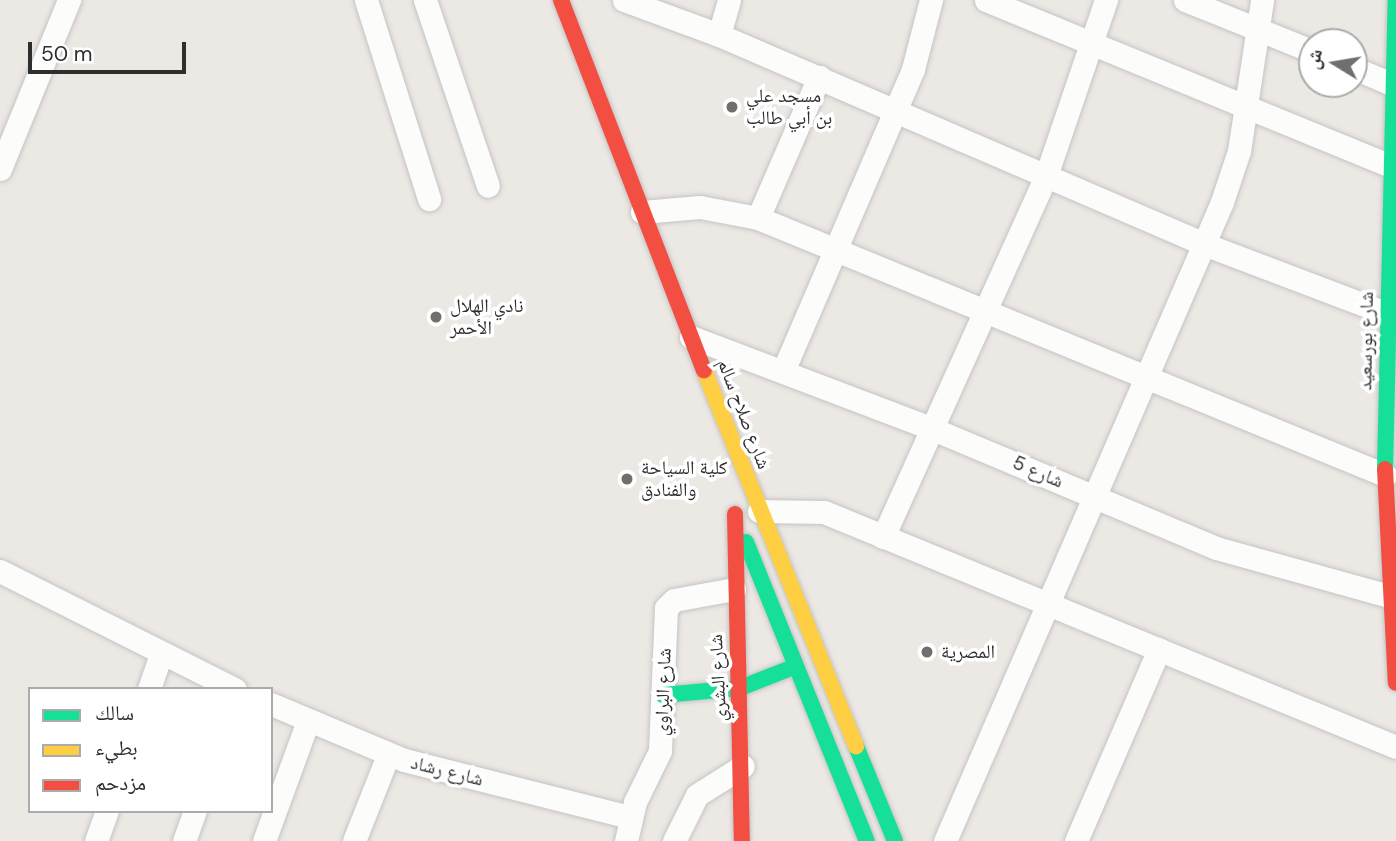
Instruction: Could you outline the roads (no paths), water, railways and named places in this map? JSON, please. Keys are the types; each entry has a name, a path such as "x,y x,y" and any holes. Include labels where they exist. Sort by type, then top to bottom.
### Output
{"main road":[{"name":"شارع صلاح سالم","path":"561,0 759,511 895,841"},
{"name":"شارع بورسعيد","path":"1396,0 1385,475 1389,596 1396,682"},
{"name":"شارع البشري","path":"742,841 743,766 732,508 796,666"},
{"path":"663,695 740,688 796,666 867,841"}],"street":[{"path":"2,159 69,0"},
{"path":"366,0 429,199"},
{"path":"425,0 488,186"},
{"path":"624,0 719,35 819,77 1204,244 1388,314"},
{"path":"719,35 729,0"},
{"path":"784,369 923,39 930,0"},
{"path":"986,0 1391,166"},
{"path":"883,537 987,312 1046,176 1106,0"},
{"path":"1185,0 1298,45"},
{"path":"945,841 1051,605 1231,178 1246,107 1262,0"},
{"path":"1368,73 1395,84"},
{"path":"758,218 819,77"},
{"path":"642,212 700,207 758,218 1385,475"},
{"name":"شارع 5","path":"691,337 784,369 1246,558 1389,596"},
{"path":"759,511 824,512 1396,747"},
{"path":"0,571 231,687"},
{"name":"شارع البراوي","path":"626,841 630,817 660,751 668,605 734,589"},
{"path":"1076,841 1159,649"},
{"path":"150,687 161,654"},
{"name":"شارع رشاد","path":"273,706 388,755 630,817"},
{"path":"264,841 308,721"},
{"path":"354,841 388,755"},
{"path":"674,841 697,795 743,766"},
{"path":"96,841 106,813"},
{"path":"184,841 194,813"}],"place":[{"name":"مسجد علي بن أبي طالب","path":"732,107"},
{"name":"نادي الهلال الأحمر","path":"436,317"},
{"name":"كلية السياحة والفنادق","path":"627,479"},
{"name":"المصرية","path":"927,652"}]}
